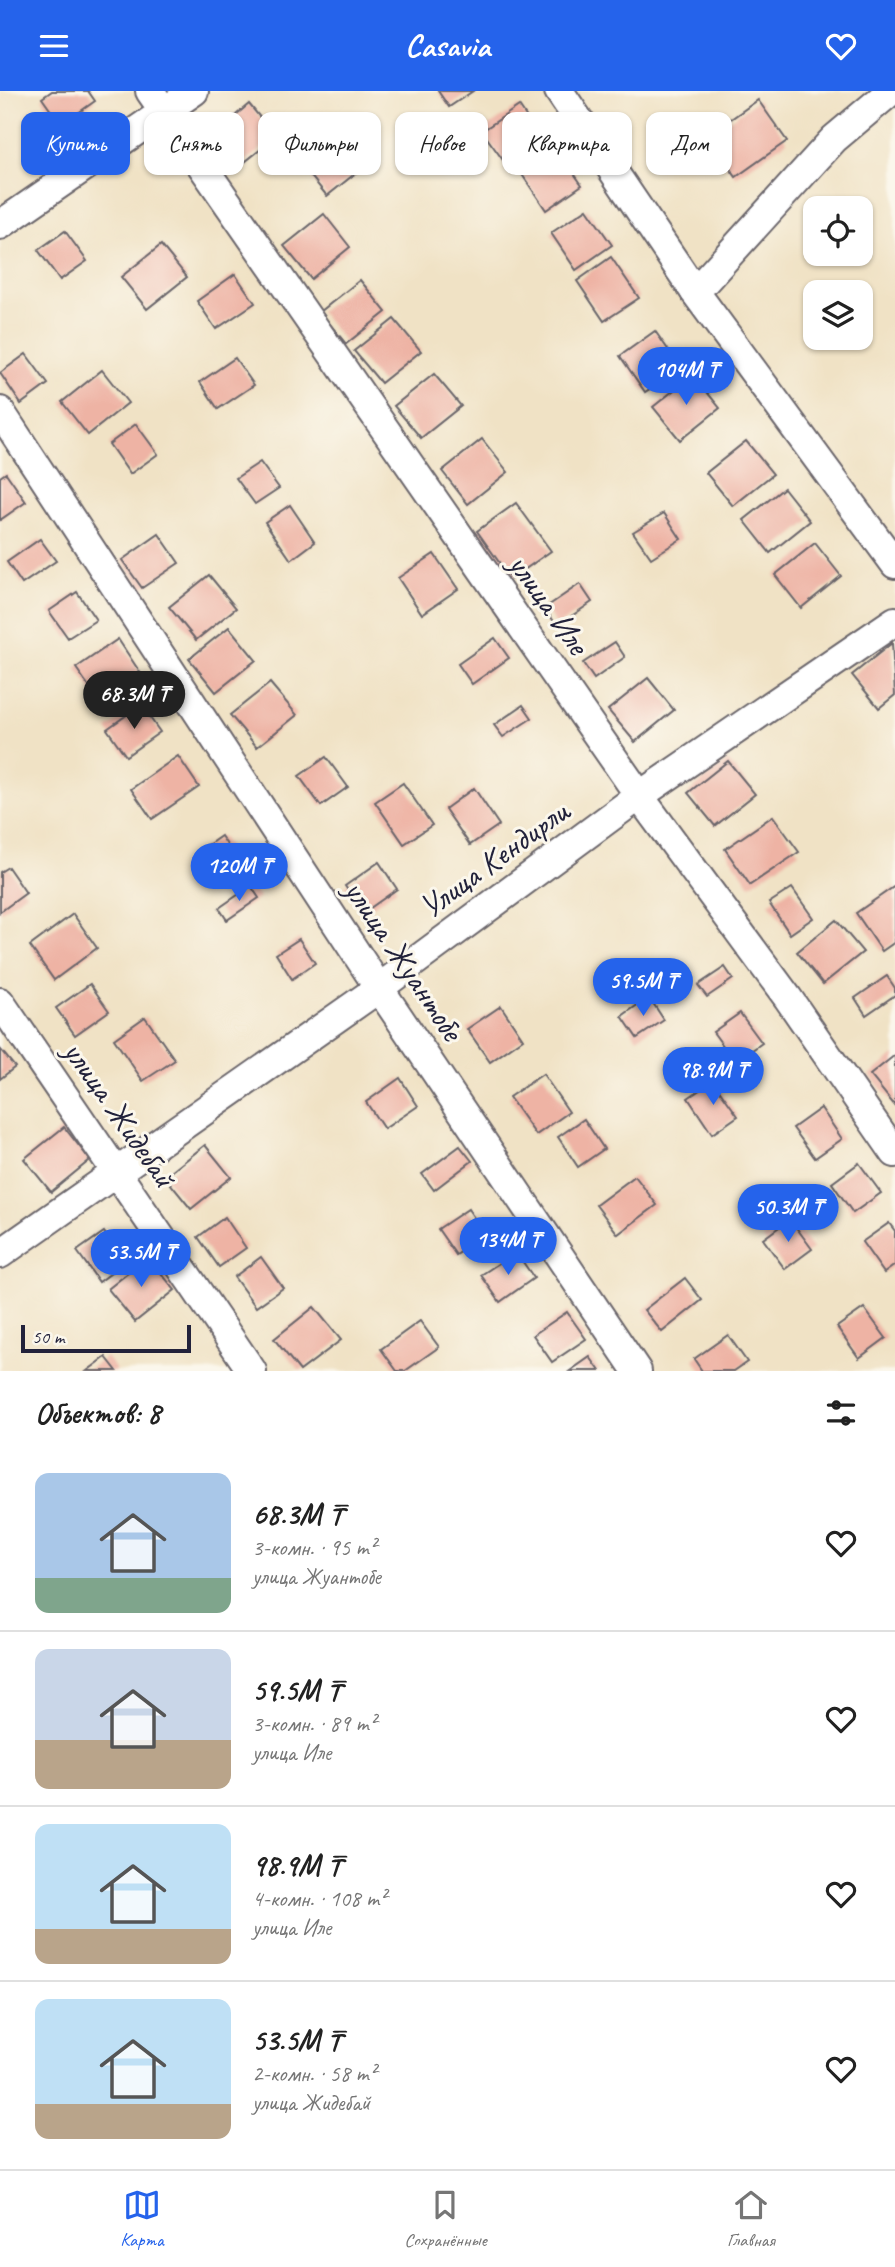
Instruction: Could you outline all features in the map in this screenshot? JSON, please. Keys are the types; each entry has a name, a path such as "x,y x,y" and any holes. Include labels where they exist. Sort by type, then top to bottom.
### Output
{"street":[{"path":"0,225 158,102 194,91"},
{"path":"559,91 695,292 895,563"},
{"path":"695,292 834,139 891,91"},
{"name":"улица Иле","path":"158,102 639,796 788,998 895,1153"},
{"name":"улица Жуантобе","path":"0,411 379,988 637,1371"},
{"name":"Улица Кендирли","path":"0,1254 379,988 639,796 895,621"},
{"name":"улица Жидебай","path":"0,1002 252,1371"}],"building":[{"path":"52,91 88,91 95,101 79,112 52,112 42,98"},
{"path":"438,91 473,91 449,107"},
{"path":"758,100 787,141 736,177 732,171 732,118"},
{"path":"249,104 258,115 258,151 244,163 244,112 240,112"},
{"path":"519,106 523,112 510,112"},
{"path":"502,117 502,159 488,139 488,127"},
{"path":"310,175 353,175 327,196"},
{"path":"522,175 575,175 582,185 546,210"},
{"path":"587,209 612,245 576,270 551,233"},
{"path":"324,214 350,247 311,279 284,246"},
{"path":"65,231 87,261 60,280 38,250"},
{"path":"161,245 187,277 147,309 121,277"},
{"path":"611,257 639,298 604,321 577,281"},
{"path":"235,274 255,303 216,329 197,301"},
{"path":"360,280 386,312 346,344 320,312"},
{"path":"394,319 421,351 381,383 354,351"},
{"path":"655,331 681,368 645,392 620,356"},
{"path":"26,354 48,384 21,404 0,373"},
{"path":"235,358 254,385 218,409 200,382"},
{"path":"102,370 128,403 88,435 62,402"},
{"path":"434,374 461,406 421,438 394,406"},
{"path":"693,375 720,408 680,440 653,407"},
{"path":"136,424 158,454 130,474 109,444"},
{"path":"482,439 508,472 468,504 442,471"},
{"path":"746,441 773,474 733,506 706,473"},
{"path":"260,462 279,488 255,504 236,478"},
{"path":"6,473 26,502 0,520 0,477"},
{"path":"784,488 810,521 770,553 744,520"},
{"path":"516,503 551,551 511,579 477,531"},
{"path":"290,505 315,542 291,560 265,522"},
{"path":"664,513 681,539 651,558 633,532"},
{"path":"159,534 179,563 142,588 122,560"},
{"path":"40,539 56,561 22,584 7,562"},
{"path":"815,543 841,576 801,608 775,575"},
{"path":"434,554 458,589 422,614 398,578"},
{"path":"209,575 236,608 196,640 169,607"},
{"path":"580,584 592,602 557,626 545,608"},
{"path":"77,592 96,620 68,638 49,611"},
{"path":"229,627 256,660 216,692 189,659"},
{"path":"495,638 509,658 472,684 458,664"},
{"path":"118,639 143,677 102,705 76,668"},
{"path":"615,642 625,657 594,679 583,663"},
{"path":"892,643 895,695 879,708 852,675"},
{"path":"648,678 674,710 635,742 608,710"},
{"path":"270,683 297,715 257,747 230,715"},
{"path":"141,705 160,732 126,756 107,729"},
{"path":"523,705 532,718 503,737 494,725"},
{"path":"178,756 199,787 152,819 131,789"},
{"path":"326,757 348,787 321,806 299,776"},
{"path":"728,761 755,794 715,826 688,793"},
{"path":"403,783 432,825 404,844 375,802"},
{"path":"474,788 499,825 470,845 445,809"},
{"path":"773,816 799,852 750,885 725,849"},
{"path":"221,836 238,861 215,877 198,852"},
{"path":"379,862 397,889 363,913 345,886"},
{"path":"8,867 26,893 0,912 0,872"},
{"path":"251,886 259,898 227,920 219,908"},
{"path":"895,886 895,942 882,951 856,913"},
{"path":"792,888 813,918 790,934 769,903"},
{"path":"73,914 97,948 54,980 30,946"},
{"path":"836,920 863,952 823,984 797,952"},
{"path":"299,939 315,963 292,979 276,954"},
{"path":"725,967 733,979 707,997 698,985"},
{"path":"887,976 895,988 895,995 866,1015 855,998"},
{"path":"90,984 109,1011 75,1035 56,1008"},
{"path":"649,997 664,1020 637,1038 622,1016"},
{"path":"501,1006 523,1039 490,1062 467,1029"},
{"path":"740,1013 762,1043 735,1062 713,1032"},
{"path":"145,1017 175,1060 143,1081 114,1039"},
{"path":"0,1049 15,1067 0,1079"},
{"path":"895,1055 895,1106 870,1075"},
{"path":"543,1074 569,1112 536,1135 509,1097"},
{"path":"400,1078 418,1106 384,1129 366,1102"},
{"path":"713,1081 738,1116 712,1134 688,1098"},
{"path":"821,1108 842,1139 815,1158 793,1128"},
{"path":"584,1119 604,1149 578,1167 558,1137"},
{"path":"64,1127 90,1160 51,1192 24,1159"},
{"path":"205,1145 231,1177 191,1209 165,1177"},
{"path":"460,1146 472,1161 434,1190 422,1174"},
{"path":"859,1163 881,1193 853,1213 832,1183"},
{"path":"635,1176 657,1205 618,1234 596,1205"},
{"path":"468,1209 486,1235 456,1255 438,1229"},
{"path":"225,1217 246,1248 219,1267 198,1237"},
{"path":"790,1219 812,1249 785,1269 763,1239"},
{"path":"889,1223 895,1231 895,1265 884,1273 862,1242"},
{"path":"104,1232 126,1262 99,1282 77,1251"},
{"path":"516,1252 534,1278 500,1302 481,1275"},
{"path":"148,1257 175,1290 135,1322 108,1289"},
{"path":"261,1257 283,1288 256,1307 234,1277"},
{"path":"685,1278 702,1300 662,1332 644,1310"},
{"path":"314,1307 341,1340 300,1371 274,1339"},
{"path":"864,1308 886,1338 859,1358 837,1327"},
{"path":"567,1312 586,1339 552,1362 533,1335"},
{"path":"420,1321 439,1347 405,1371 397,1371 381,1349"},
{"path":"728,1335 747,1362 734,1371 702,1371 694,1359"},
{"path":"106,1357 117,1371 87,1371"},
{"path":"590,1357 600,1371 570,1371"}]}
